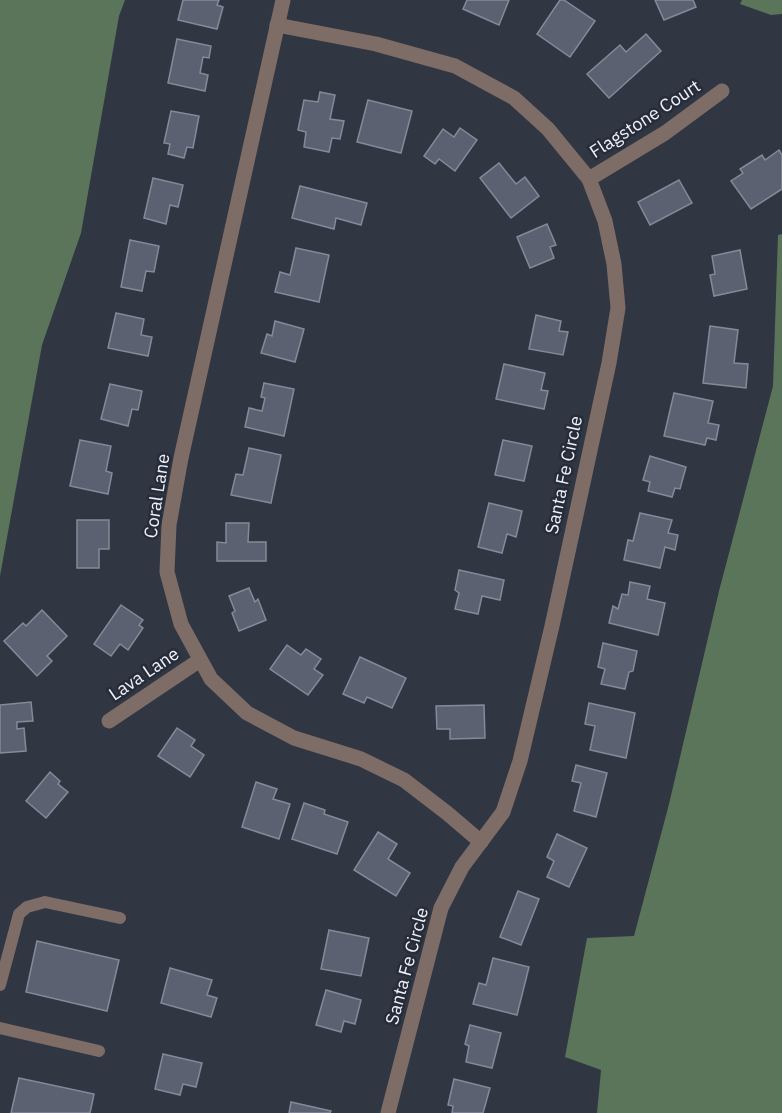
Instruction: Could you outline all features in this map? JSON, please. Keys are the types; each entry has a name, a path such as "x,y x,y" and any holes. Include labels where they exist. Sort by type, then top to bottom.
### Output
{"street":[{"name":"Coral Lane","path":"283,0 182,458 169,525 167,572 181,624 200,660 211,679 247,713 294,738 361,759 404,780 481,842"},
{"name":"Santa Fe Circle","path":"277,25 376,44 455,66 514,98 548,129 589,178 605,221 612,253 618,308 599,409 520,761 502,812 462,867 441,908 388,1113"},
{"name":"Flagstone Court","path":"589,178 665,133 722,91"},
{"name":"Lava Lane","path":"109,722 200,660"}],"lane":[{"path":"0,985 19,914 27,907 45,902 120,918"},
{"path":"0,1028 99,1051"}],"green space":[{"path":"0,0 125,0 119,16 81,233 42,345 0,576"},
{"path":"742,0 782,0 782,14 771,15 740,4"},
{"path":"782,234 782,1113 597,1113 601,1070 565,1057 587,938 634,936 669,804 719,591 773,386 778,235"}],"building":[{"path":"183,0 219,0 217,5 223,7 217,29 178,20"},
{"path":"467,0 509,0 499,25 463,9"},
{"path":"560,0 564,0 595,21 570,57 537,34"},
{"path":"655,0 693,0 696,7 664,20"},
{"path":"646,34 661,51 609,98 587,74 620,45 626,52"},
{"path":"177,39 211,46 209,58 203,57 200,73 208,75 205,91 168,83"},
{"path":"320,92 335,95 330,119 344,121 340,139 332,138 329,152 304,147 306,132 298,130 304,100 318,102"},
{"path":"368,100 412,111 401,153 357,142"},
{"path":"171,111 199,116 193,148 187,147 184,158 168,154 170,144 164,143"},
{"path":"460,128 477,140 455,171 439,159 435,164 424,156 443,129 454,137"},
{"path":"779,150 782,155 782,189 751,209 731,181 743,173 740,169 762,155 765,160"},
{"path":"499,163 516,184 525,177 539,196 511,218 480,178"},
{"path":"153,178 183,185 178,207 170,205 166,224 144,218"},
{"path":"679,180 692,203 650,225 638,202"},
{"path":"300,186 367,203 361,225 336,218 334,229 292,218"},
{"path":"547,224 556,245 550,247 554,258 530,268 517,237"},
{"path":"130,240 159,246 154,272 146,271 142,291 121,287"},
{"path":"296,248 329,255 319,302 275,292 280,272 290,275"},
{"path":"740,250 747,289 714,296 710,275 715,274 712,256"},
{"path":"116,313 144,319 141,335 152,337 148,356 108,348"},
{"path":"536,315 561,321 559,331 568,332 563,355 529,349"},
{"path":"275,321 304,329 295,362 261,353 267,334 272,336"},
{"path":"710,326 738,330 734,363 748,364 746,388 703,383"},
{"path":"504,364 545,373 541,390 548,391 544,409 496,399"},
{"path":"264,383 294,389 284,436 245,427 249,408 262,411 265,398 261,397"},
{"path":"110,384 142,391 138,410 132,409 128,426 101,419"},
{"path":"674,393 713,401 708,423 719,425 716,440 707,438 705,445 664,436"},
{"path":"80,440 111,446 106,471 112,473 108,494 70,486"},
{"path":"503,440 532,446 524,481 495,475"},
{"path":"249,448 281,455 271,503 231,495 236,474 243,475"},
{"path":"650,456 686,467 680,489 675,488 672,497 648,491 650,482 643,480"},
{"path":"489,503 522,511 516,537 507,534 502,553 478,547"},
{"path":"640,513 672,520 668,533 678,535 675,550 665,547 660,568 624,560 628,540 633,541"},
{"path":"77,520 109,520 109,549 99,549 99,568 77,568"},
{"path":"226,523 249,523 248,542 266,542 266,561 217,561 217,542 226,543"},
{"path":"459,570 504,580 500,600 482,596 478,614 455,609 459,593 455,590"},
{"path":"630,582 650,586 647,599 665,603 658,635 609,623 613,606 618,609 622,594 628,595"},
{"path":"249,588 255,602 258,599 266,620 239,631 229,596"},
{"path":"121,605 143,620 139,625 143,628 128,650 120,644 111,656 94,644"},
{"path":"42,610 67,636 47,656 52,661 37,676 4,641 23,623 26,626"},
{"path":"603,643 637,651 633,671 629,672 625,689 601,684 605,669 598,667"},
{"path":"287,645 301,655 306,649 321,659 314,669 323,675 308,695 270,669"},
{"path":"360,657 406,678 392,708 367,697 364,703 343,694"},
{"path":"31,702 33,721 17,722 17,729 24,728 26,751 0,753 0,705"},
{"path":"589,703 635,713 626,758 590,750 595,726 585,724"},
{"path":"484,705 485,738 450,739 450,729 437,729 436,706"},
{"path":"177,728 195,740 191,746 204,755 190,777 158,756"},
{"path":"576,765 607,773 596,817 574,811 581,783 572,781"},
{"path":"50,772 60,781 58,784 68,792 46,818 26,801"},
{"path":"256,782 277,789 273,799 290,804 279,839 242,827"},
{"path":"304,803 325,810 324,814 348,822 337,854 292,839"},
{"path":"378,832 397,844 388,859 410,873 396,896 354,870"},
{"path":"557,834 587,848 569,887 547,877 554,861 547,857"},
{"path":"518,891 539,899 521,945 500,937"},
{"path":"329,930 369,938 361,976 321,969"},
{"path":"37,941 119,960 107,1011 26,992"},
{"path":"493,958 529,967 517,1015 473,1004 479,983 486,985"},
{"path":"170,968 212,980 207,995 217,998 211,1017 161,1003"},
{"path":"326,990 361,1000 355,1024 344,1021 341,1032 316,1025"},
{"path":"470,1025 501,1033 492,1068 466,1062 469,1046 465,1044"},
{"path":"163,1054 202,1063 196,1087 183,1084 180,1095 155,1089"},
{"path":"19,1078 94,1094 90,1113 11,1113"},
{"path":"454,1079 490,1088 483,1113 452,1113 453,1106 448,1105"},
{"path":"291,1102 331,1111 330,1113 289,1113"}]}
